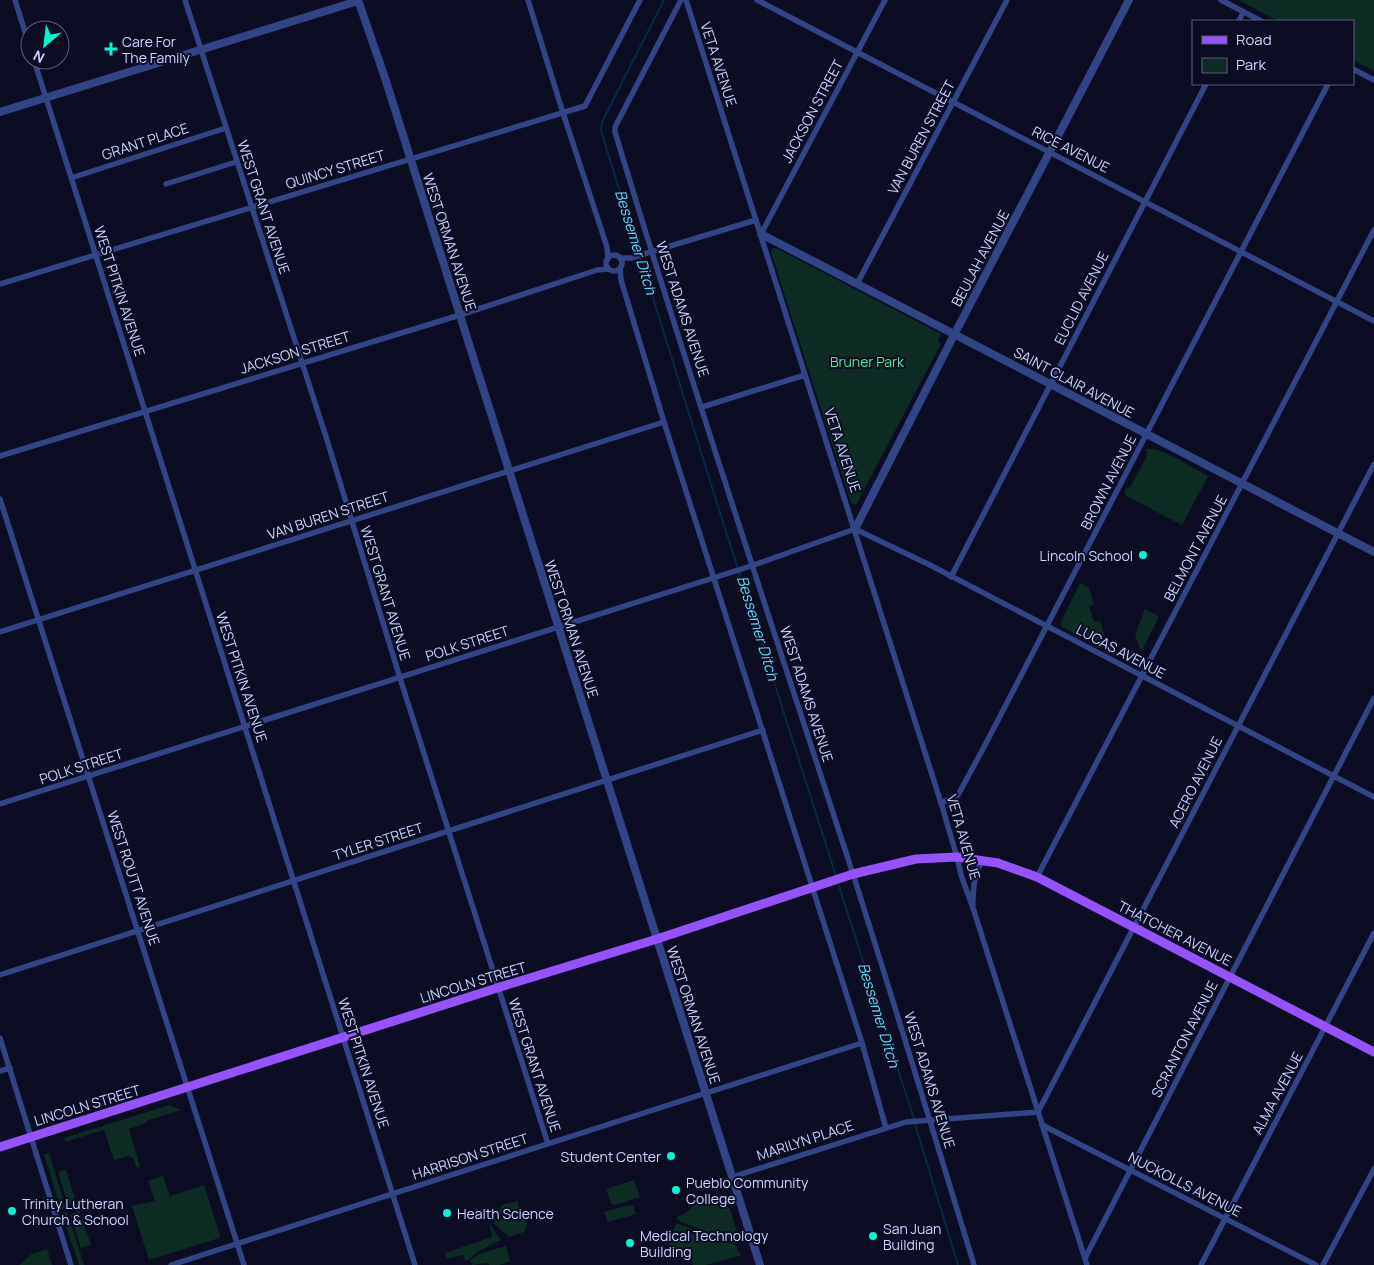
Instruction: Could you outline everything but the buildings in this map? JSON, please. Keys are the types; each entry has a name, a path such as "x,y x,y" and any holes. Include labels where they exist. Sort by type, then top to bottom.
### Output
{"main road":[{"name":"LINCOLN STREET","path":"0,1147 497,988 657,939 848,875 916,859 957,857"},
{"name":"THATCHER AVENUE","path":"957,857 998,863 1037,877 1374,1052"}],"street":[{"path":"15,0 21,20"},
{"name":"WEST GRANT AVENUE","path":"185,0 327,440 497,988 548,1144"},
{"path":"0,112 46,96 359,0"},
{"name":"WEST ORMAN AVENUE","path":"359,0 411,159 760,1265"},
{"path":"528,0 563,113 621,280 664,422 862,1043 886,1128"},
{"name":"QUINCY STREET","path":"0,284 585,106 640,0"},
{"name":"WEST ADAMS AVENUE","path":"681,0 615,127 615,132 648,252 702,407 848,875 930,1121 974,1265"},
{"name":"VETA AVENUE","path":"686,0 941,802 961,875 1087,1265"},
{"name":"JACKSON STREET","path":"761,234 885,0"},
{"name":"VAN BUREN STREET","path":"857,284 1007,0"},
{"name":"BEULAH AVENUE","path":"855,529 1129,0"},
{"path":"1220,0 1259,20"},
{"name":"RICE AVENUE","path":"760,1 1374,321"},
{"path":"1239,20 1243,12"},
{"name":"WEST PITKIN AVENUE","path":"37,70 415,1265"},
{"path":"1354,70 1374,80"},
{"name":"EUCLID AVENUE","path":"951,577 1205,85"},
{"name":"BROWN AVENUE","path":"941,802 958,795 1327,85"},
{"name":"GRANT PLACE","path":"71,178 226,128"},
{"path":"166,184 236,162"},
{"name":"JACKSON STREET","path":"0,456 460,314 648,252 756,220"},
{"name":"BELMONT AVENUE","path":"1037,877 1374,230"},
{"name":"SAINT CLAIR AVENUE","path":"761,234 1374,552"},
{"path":"702,407 805,374"},
{"name":"VAN BUREN STREET","path":"0,632 664,422"},
{"name":"ACERO AVENUE","path":"1038,1112 1237,726 1338,533 1372,473 1374,464"},
{"name":"WEST ROUTT AVENUE","path":"0,499 244,1265"},
{"name":"POLK STREET","path":"0,804 714,578 855,529"},
{"name":"LUCAS AVENUE","path":"855,529 1374,797"},
{"name":"SCRANTON AVENUE","path":"1085,1258 1374,698"},
{"name":"TYLER STREET","path":"0,975 763,730"},
{"name":"VETA AVENUE","path":"973,908 975,876 983,860"},
{"name":"ALMA AVENUE","path":"1201,1265 1374,933"},
{"path":"0,1038 72,1265"},
{"name":"HARRISON STREET","path":"171,1265 862,1043"},
{"path":"0,1071 10,1068"},
{"path":"930,1121 1038,1112"},
{"name":"MARILYN PLACE","path":"732,1177 906,1122 930,1121"},
{"name":"NUCKOLLS AVENUE","path":"1042,1125 1316,1265"},
{"path":"1323,1265 1374,1169"}],"green space":[{"path":"1238,0 1374,0 1374,71 1354,61 1354,20 1276,20"},
{"name":"Bruner Park","path":"772,248 776,248 941,334 938,342 941,344 856,505 851,503 771,252"},
{"path":"1146,449 1160,451 1208,476 1182,525 1126,496 1126,488 1130,487 1147,456"},
{"path":"1080,583 1089,588 1094,604 1089,606 1094,622 1100,621 1107,644 1099,646 1062,627 1061,622"},
{"path":"1145,609 1159,617 1141,652 1135,635"},
{"path":"169,1105 181,1110 146,1121 146,1123 129,1129 140,1167 137,1168 133,1158 129,1156 114,1160 104,1130 65,1142 64,1138"},
{"path":"49,1153 66,1208 61,1210 44,1154"},
{"path":"66,1169 76,1202 68,1205 58,1172"},
{"path":"163,1176 170,1196 204,1185 220,1235 219,1238 149,1260 132,1206 155,1201 148,1181"},
{"path":"634,1180 640,1197 615,1205 611,1204 606,1189"},
{"path":"712,1198 730,1209 740,1241 738,1244 677,1220 678,1216 687,1212 701,1201"},
{"path":"517,1201 527,1226 524,1232 509,1237 493,1223 502,1205"},
{"path":"629,1205 633,1206 636,1214 608,1222 604,1212"},
{"path":"79,1210 91,1245 81,1248 70,1215"},
{"path":"67,1212 84,1265 79,1265 62,1214"},
{"path":"489,1223 501,1240 479,1251 468,1260 465,1260 463,1255 447,1259 445,1253 492,1237"},
{"path":"676,1223 737,1246 737,1250 742,1255 706,1265 693,1265 684,1256 671,1256 668,1247"},
{"path":"506,1246 510,1261 499,1265 489,1265 488,1263 472,1265 470,1260 479,1254"},
{"path":"47,1249 52,1265 19,1265 32,1254"}],"waterway":[{"name":"Bessemer Ditch","path":"664,0 602,122 601,131 836,876"},
{"name":"Bessemer Ditch","path":"838,883 914,1119"},
{"name":"Bessemer Ditch","path":"915,1124 958,1265"}],"place":[{"name":"Care For The Family","path":"111,49"},
{"name":"Lincoln School","path":"1143,555"},
{"name":"Student Center","path":"671,1156"},
{"name":"Pueblo Community College","path":"676,1190"},
{"name":"Trinity Lutheran Church & School","path":"12,1211"},
{"name":"Health Science","path":"447,1213"},
{"name":"San Juan Building","path":"873,1236"},
{"name":"Medical Technology Building","path":"630,1243"}]}
